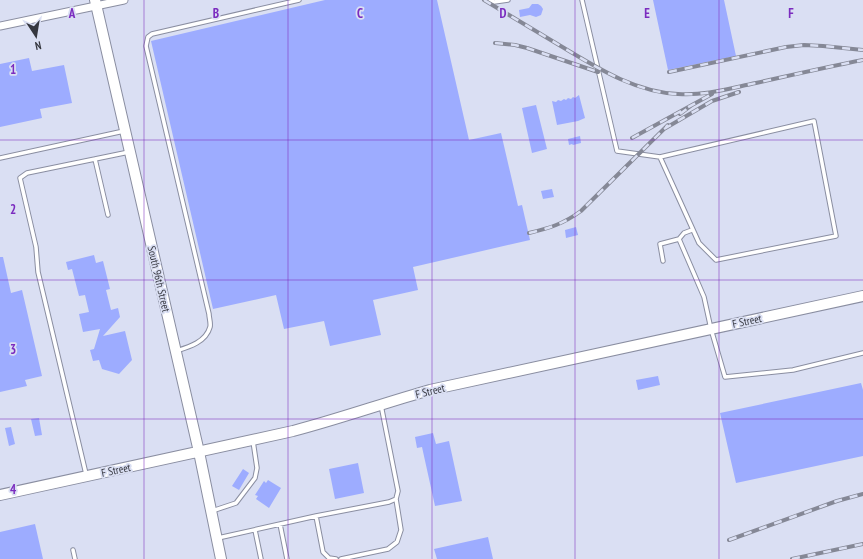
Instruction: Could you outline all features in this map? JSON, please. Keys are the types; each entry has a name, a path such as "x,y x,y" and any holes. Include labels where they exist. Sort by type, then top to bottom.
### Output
{"street":[{"path":"0,26 95,3 124,0"},
{"name":"South 96th Street","path":"95,3 199,452 221,559"},
{"name":"F Street","path":"0,495 293,431 430,390 863,296"}],"lane":[{"path":"176,351 190,347 205,336 210,326 209,314 146,46 148,38 152,34 299,0"},
{"path":"490,0 494,2 508,0"},
{"path":"582,0 617,151 660,157 814,121 836,236 716,260 699,243 660,157"},
{"path":"0,158 125,130"},
{"path":"86,476 38,272 36,247 20,178 27,173 130,152"},
{"path":"95,159 108,215"},
{"path":"663,262 660,244 679,239 684,233 692,230"},
{"path":"679,239 704,296 711,329 725,377 793,370 863,354"},
{"path":"341,559 388,550 397,542 402,530 396,499 398,491 381,404"},
{"path":"212,511 236,503 255,478 257,468 253,440"},
{"path":"217,538 316,516 389,502 396,499"},
{"path":"316,516 323,552 329,558 336,559"},
{"path":"280,524 287,559"},
{"path":"255,530 262,559"},
{"path":"73,550 75,559"}],"building":[{"path":"325,0 437,0 469,140 501,133 518,206 522,205 530,240 413,267 418,290 373,300 381,335 330,346 324,321 284,329 276,295 213,309 151,41"},
{"path":"653,0 724,0 736,56 668,70"},
{"path":"532,4 538,4 541,6 543,9 541,15 536,17 530,15 520,17 519,10 529,8"},
{"path":"29,58 32,71 64,65 72,103 40,109 42,118 0,127 0,64"},
{"path":"579,95 585,118 578,121 557,125 552,101 556,102 558,100 566,100 568,98 571,99"},
{"path":"536,105 547,149 532,153 522,108"},
{"path":"580,136 581,143 569,145 568,139"},
{"path":"552,189 554,197 543,199 541,191"},
{"path":"576,227 578,235 566,238 565,230"},
{"path":"94,255 96,263 103,261 110,289 106,290 111,310 118,308 120,317 103,336 125,331 132,360 119,374 102,369 99,360 93,361 90,350 94,349 100,329 83,332 79,314 89,312 85,295 79,296 72,269 68,270 66,262"},
{"path":"0,257 3,257 11,293 22,290 42,376 25,380 27,386 0,392"},
{"path":"658,376 660,385 638,390 636,380"},
{"path":"861,383 863,390 863,456 736,483 720,413"},
{"path":"39,418 42,435 35,436 31,419"},
{"path":"11,427 15,444 9,446 5,428"},
{"path":"433,433 436,444 449,441 462,501 435,506 422,447 417,448 415,437"},
{"path":"358,463 364,493 335,499 329,469"},
{"path":"243,469 249,473 239,490 232,486"},
{"path":"268,480 281,488 269,508 256,499 258,496 255,495 264,481 266,483"},
{"path":"35,524 43,559 0,559 0,532"},
{"path":"488,537 493,559 437,559 434,549"}],"railway":[{"path":"484,0 601,70 646,89 662,92 678,94 708,93 863,60"},
{"path":"495,43 527,48 598,72"},
{"path":"669,72 786,47 804,45 863,50"},
{"path":"664,129 712,101 739,92"},
{"path":"632,138 712,94"},
{"path":"680,114 692,105"},
{"path":"529,233 556,225 581,211 668,125"},
{"path":"729,540 837,501 863,494"},
{"path":"792,559 863,544"}]}
